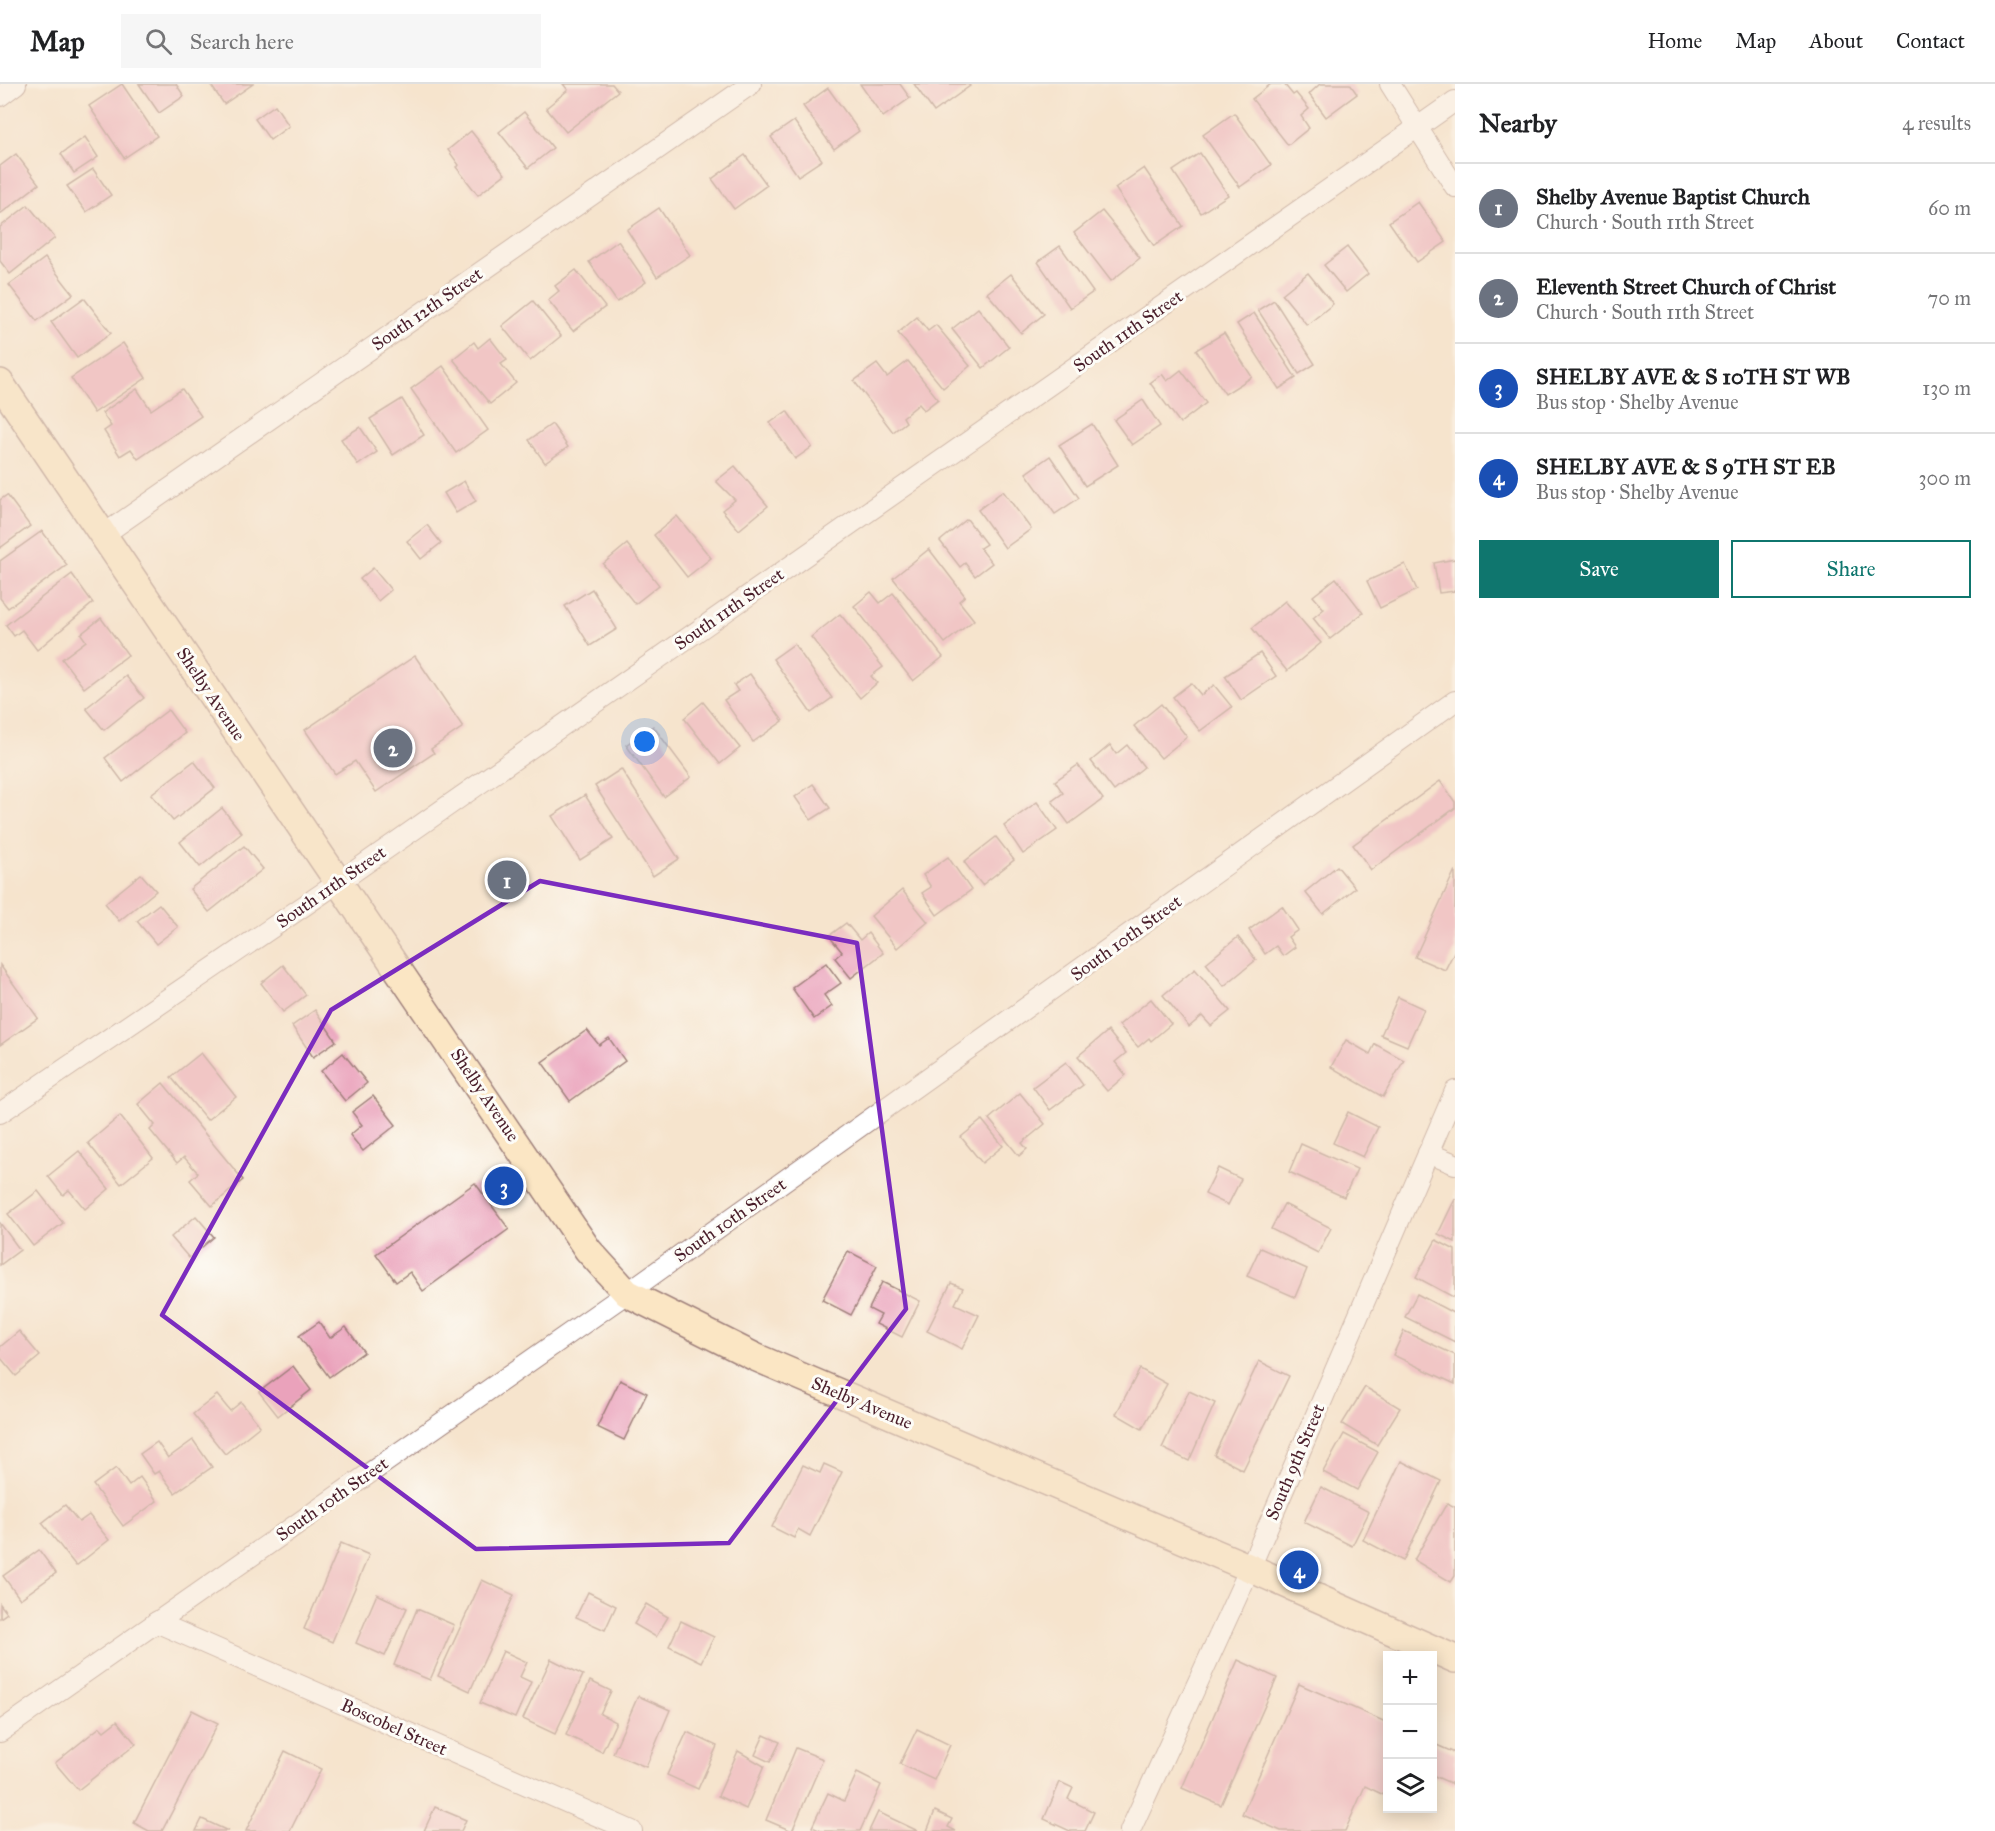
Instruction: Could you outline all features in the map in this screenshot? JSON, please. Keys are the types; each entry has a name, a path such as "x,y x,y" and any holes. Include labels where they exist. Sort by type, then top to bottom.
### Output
{"street":[{"path":"0,96 16,84"},
{"name":"South 12th Street","path":"103,535 751,84"},
{"path":"1390,84 1455,188"},
{"name":"South 11th Street","path":"0,1113 339,882 1455,101"},
{"name":"Shelby Avenue","path":"0,383 588,1250 627,1293 755,1357 1250,1568 1455,1659"},
{"name":"South 10th Street","path":"0,1732 627,1293 1455,701"},
{"name":"South 9th Street","path":"1130,1831 1250,1568 1455,1091"},
{"path":"1428,1153 1455,1164"},
{"name":"Boscobel Street","path":"156,1622 632,1831"}],"highlighted area":[{"path":"540,881 857,943 906,1309 729,1543 476,1549 162,1315 331,1010"}],"building":[{"path":"122,84 157,136 124,158 89,106"},
{"path":"139,84 176,84 184,96 159,113"},
{"path":"210,84 253,84 224,104"},
{"path":"563,84 612,84 618,91 566,132 546,108 568,90"},
{"path":"860,84 900,84 910,98 883,117"},
{"path":"914,84 968,84 970,86 934,112"},
{"path":"1271,84 1284,84 1293,95 1296,93 1309,109 1301,116 1309,128 1288,145 1252,99"},
{"path":"1320,84 1350,84 1357,94 1326,117 1309,94"},
{"path":"828,88 859,131 834,149 803,106"},
{"path":"275,105 289,126 270,140 255,119"},
{"path":"524,112 553,148 528,168 499,132"},
{"path":"1234,113 1271,165 1240,187 1203,135"},
{"path":"794,121 822,160 798,176 771,137"},
{"path":"471,131 505,174 478,195 456,167 459,165 448,150"},
{"path":"85,137 98,157 74,173 61,154"},
{"path":"1200,153 1228,195 1201,213 1173,171"},
{"path":"16,154 39,184 0,214 0,166"},
{"path":"745,155 767,185 734,209 712,179"},
{"path":"1144,168 1183,226 1154,246 1115,188"},
{"path":"93,169 111,195 86,212 67,186"},
{"path":"1418,202 1446,242 1417,262 1389,222"},
{"path":"28,205 55,238 10,274 0,261 0,227"},
{"path":"659,208 690,255 657,277 627,230"},
{"path":"1102,211 1140,258 1111,281 1074,233"},
{"path":"618,241 646,282 617,302 589,262"},
{"path":"1060,246 1093,292 1070,308 1038,262"},
{"path":"1347,247 1368,274 1346,292 1324,265"},
{"path":"45,258 73,294 37,321 9,285"},
{"path":"576,270 605,307 573,331 548,300 559,291 555,286"},
{"path":"1308,273 1333,304 1307,325 1282,294"},
{"path":"1011,274 1044,314 1021,333 987,293"},
{"path":"84,298 111,333 77,358 51,322"},
{"path":"1274,300 1315,364 1299,374 1258,310"},
{"path":"533,301 561,336 530,361 502,326"},
{"path":"978,308 1009,347 983,368 952,329"},
{"path":"1254,313 1296,378 1279,389 1237,324"},
{"path":"917,317 928,331 936,325 970,366 943,388 898,333"},
{"path":"1224,333 1252,377 1225,394 1196,350"},
{"path":"490,338 507,360 501,364 516,383 490,404 453,359 474,342 478,348"},
{"path":"123,343 146,378 94,413 71,378"},
{"path":"908,361 938,399 924,410 919,404 903,417 906,422 893,432 854,381 877,364 887,377"},
{"path":"443,366 488,430 456,453 411,389"},
{"path":"1181,370 1206,403 1180,423 1150,383 1162,374 1167,381"},
{"path":"137,389 151,410 182,389 201,416 138,459 131,449 120,456 104,431 111,426 102,413"},
{"path":"402,399 424,435 393,455 370,419"},
{"path":"1143,400 1160,426 1132,445 1114,420"},
{"path":"787,411 812,447 795,459 770,423"},
{"path":"552,424 568,447 545,463 529,440"},
{"path":"1092,424 1118,465 1085,486 1059,445"},
{"path":"360,427 377,452 358,465 341,439"},
{"path":"1050,456 1079,498 1055,514 1026,473"},
{"path":"735,466 768,506 739,530 722,510 735,500 716,481"},
{"path":"464,481 476,501 456,513 444,493"},
{"path":"1003,491 1031,529 1005,548 978,510"},
{"path":"7,495 30,526 0,548 0,500"},
{"path":"677,516 711,558 687,577 654,535"},
{"path":"967,519 986,544 980,548 992,563 975,576 965,563 960,567 940,541"},
{"path":"427,525 441,543 421,559 407,541"},
{"path":"42,531 67,565 8,608 0,598 0,561"},
{"path":"627,544 659,585 635,604 603,564"},
{"path":"929,549 965,596 959,601 974,620 945,643 893,578"},
{"path":"1455,559 1455,591 1439,593 1434,563"},
{"path":"1405,564 1417,590 1380,608 1367,581"},
{"path":"373,568 391,590 378,601 360,579"},
{"path":"72,574 93,603 37,650 22,630 14,636 6,625"},
{"path":"1336,578 1363,613 1330,639 1313,618 1324,609 1313,596"},
{"path":"592,589 617,629 590,646 565,606"},
{"path":"871,592 880,603 893,593 943,657 913,681 854,606"},
{"path":"1285,601 1321,643 1287,671 1252,628"},
{"path":"840,614 883,667 871,676 877,683 860,698 811,637"},
{"path":"101,618 128,655 84,688 62,659 86,641 81,634"},
{"path":"794,644 832,698 811,713 773,659"},
{"path":"1260,653 1276,676 1241,700 1225,676"},
{"path":"415,656 463,727 431,749 434,753 376,792 355,761 335,774 305,730"},
{"path":"750,674 783,721 753,742 724,700 738,691 734,685"},
{"path":"126,676 144,698 104,730 86,708"},
{"path":"1191,683 1201,695 1214,685 1232,707 1200,731 1173,697"},
{"path":"703,702 740,748 720,764 684,718"},
{"path":"1161,704 1187,737 1161,758 1134,726"},
{"path":"168,710 185,733 123,782 105,758"},
{"path":"653,726 691,777 664,797 626,745"},
{"path":"1110,745 1116,754 1127,745 1144,767 1114,791 1091,761"},
{"path":"194,761 215,788 173,821 151,794"},
{"path":"1078,765 1103,799 1069,824 1052,801 1063,793 1055,781"},
{"path":"621,769 679,859 653,876 595,786"},
{"path":"1440,781 1455,802 1455,808 1371,870 1353,845"},
{"path":"813,784 830,808 811,820 795,797"},
{"path":"585,795 613,839 580,860 552,816"},
{"path":"1037,802 1057,830 1023,854 1004,826"},
{"path":"222,808 242,833 200,867 180,842"},
{"path":"996,837 1014,860 982,885 964,862"},
{"path":"244,846 263,869 209,912 190,889"},
{"path":"948,857 971,890 937,915 922,893 931,887 923,875"},
{"path":"1337,866 1355,888 1323,914 1305,892"},
{"path":"1455,870 1455,950 1445,970 1415,957"},
{"path":"141,874 156,891 119,921 105,903"},
{"path":"902,890 928,922 897,948 871,916"},
{"path":"159,904 178,927 156,944 137,921"},
{"path":"1282,906 1298,930 1288,937 1295,947 1283,956 1276,946 1265,954 1249,930"},
{"path":"846,923 860,940 868,933 883,953 851,978 835,958 842,952 829,936"},
{"path":"1238,937 1256,960 1224,986 1206,963"},
{"path":"826,963 841,983 824,995 832,1006 814,1019 792,988"},
{"path":"0,965 38,1018 0,1045"},
{"path":"283,965 306,995 283,1012 261,983"},
{"path":"1195,969 1230,1011 1211,1026 1202,1016 1189,1027 1163,995"},
{"path":"1398,997 1424,1009 1407,1046 1381,1035"},
{"path":"1151,999 1171,1024 1151,1041 1149,1038 1138,1047 1119,1025"},
{"path":"315,1010 336,1041 313,1057 292,1026"},
{"path":"587,1030 599,1045 609,1038 625,1061 570,1101 542,1062"},
{"path":"1108,1031 1126,1053 1115,1062 1126,1075 1107,1091 1078,1056"},
{"path":"1346,1040 1370,1054 1375,1044 1404,1060 1383,1097 1331,1067"},
{"path":"201,1053 236,1097 207,1120 171,1077"},
{"path":"343,1053 367,1083 345,1101 321,1071"},
{"path":"1066,1062 1083,1085 1050,1110 1033,1087"},
{"path":"163,1083 243,1180 212,1206 190,1180 198,1173 184,1157 177,1163 150,1130 155,1125 138,1104"},
{"path":"1020,1093 1045,1124 1022,1143 1027,1149 1019,1156 989,1119"},
{"path":"373,1096 396,1125 363,1151 350,1135 362,1125 352,1112"},
{"path":"1348,1112 1378,1127 1363,1157 1333,1143"},
{"path":"120,1116 153,1158 121,1184 88,1143"},
{"path":"982,1120 1003,1146 982,1163 961,1137"},
{"path":"1301,1144 1357,1169 1344,1197 1289,1172"},
{"path":"79,1151 109,1189 85,1209 69,1190 63,1195 48,1176"},
{"path":"1218,1168 1241,1179 1228,1205 1205,1194"},
{"path":"475,1183 509,1229 423,1291 410,1272 396,1282 376,1254"},
{"path":"38,1191 63,1223 33,1246 8,1214"},
{"path":"1455,1199 1455,1242 1438,1234"},
{"path":"1284,1204 1331,1228 1318,1253 1271,1229"},
{"path":"196,1216 214,1237 189,1258 171,1237"},
{"path":"0,1223 20,1250 0,1265"},
{"path":"1436,1240 1455,1250 1455,1298 1416,1277"},
{"path":"1260,1248 1307,1269 1295,1297 1247,1276"},
{"path":"848,1251 877,1266 851,1315 822,1300"},
{"path":"882,1282 920,1301 902,1337 876,1324 881,1315 869,1309"},
{"path":"951,1283 963,1288 955,1304 979,1315 962,1349 927,1331"},
{"path":"1417,1294 1455,1314 1455,1342 1405,1317"},
{"path":"319,1322 330,1338 346,1327 364,1352 329,1377 299,1336"},
{"path":"19,1331 40,1356 16,1376 0,1357 0,1347"},
{"path":"1404,1331 1455,1355 1455,1384 1393,1355"},
{"path":"1259,1361 1289,1376 1243,1470 1214,1455"},
{"path":"293,1366 311,1390 278,1416 259,1392"},
{"path":"1140,1369 1167,1384 1142,1429 1116,1414"},
{"path":"620,1380 647,1393 624,1440 597,1427"},
{"path":"1365,1387 1400,1408 1377,1445 1342,1424"},
{"path":"1189,1391 1215,1403 1189,1461 1162,1448"},
{"path":"217,1395 230,1411 241,1402 260,1426 225,1454 193,1414"},
{"path":"1344,1434 1378,1452 1357,1490 1323,1472"},
{"path":"193,1440 212,1467 175,1493 159,1471 154,1474 140,1454 157,1442 168,1458"},
{"path":"1401,1461 1441,1481 1403,1561 1363,1540"},
{"path":"824,1464 842,1472 810,1536 798,1529 794,1538 772,1527 803,1465 820,1473"},
{"path":"116,1468 129,1486 140,1477 157,1501 123,1526 93,1485"},
{"path":"1321,1487 1369,1512 1352,1546 1304,1522"},
{"path":"1447,1503 1455,1507 1455,1576 1451,1582 1414,1560"},
{"path":"65,1505 79,1522 89,1515 109,1540 76,1566 42,1523"},
{"path":"341,1543 369,1555 332,1642 304,1629"},
{"path":"39,1550 56,1573 20,1599 3,1576"},
{"path":"482,1580 514,1595 470,1691 438,1676"},
{"path":"588,1592 616,1606 605,1630 576,1617"},
{"path":"377,1594 407,1608 385,1656 356,1643"},
{"path":"0,1604 7,1613 0,1618"},
{"path":"646,1604 668,1617 656,1637 634,1624"},
{"path":"417,1609 454,1625 430,1680 394,1665"},
{"path":"681,1621 714,1637 701,1662 669,1646"},
{"path":"503,1651 527,1662 520,1677 531,1682 515,1718 480,1703"},
{"path":"551,1659 583,1675 555,1734 523,1719"},
{"path":"1238,1660 1277,1678 1221,1805 1182,1788"},
{"path":"590,1681 611,1691 600,1714 616,1722 602,1752 566,1735"},
{"path":"1299,1684 1383,1721 1383,1795 1365,1786 1345,1831 1281,1831 1242,1814"},
{"path":"638,1696 670,1710 646,1767 613,1753"},
{"path":"192,1710 218,1723 162,1831 149,1831 134,1823"},
{"path":"117,1721 136,1744 78,1790 55,1763 100,1727 104,1731"},
{"path":"917,1729 950,1745 934,1780 900,1764"},
{"path":"687,1732 717,1746 698,1789 667,1775"},
{"path":"764,1735 780,1742 770,1762 755,1755"},
{"path":"1437,1745 1455,1753 1455,1785 1437,1777"},
{"path":"796,1748 823,1759 792,1831 766,1820"},
{"path":"285,1751 321,1769 290,1831 246,1831"},
{"path":"738,1751 764,1766 746,1809 718,1796"},
{"path":"857,1773 881,1785 860,1831 821,1831 812,1827 828,1793 844,1801"},
{"path":"1060,1782 1073,1788 1068,1799 1094,1812 1085,1831 1070,1831 1044,1819"},
{"path":"435,1807 466,1820 461,1831 424,1831"},
{"path":"935,1811 952,1819 948,1827 956,1831 927,1831"},
{"path":"878,1812 918,1831 869,1831"},
{"path":"202,1819 228,1831 196,1831"}],"place":[{"name":"Eleventh Street Church of Christ","path":"393,748"},
{"name":"Shelby Avenue Baptist Church","path":"507,880"},
{"name":"SHELBY AVE & S 10TH ST WB","path":"504,1186"},
{"name":"SHELBY AVE & S 9TH ST EB","path":"1299,1570"}]}
